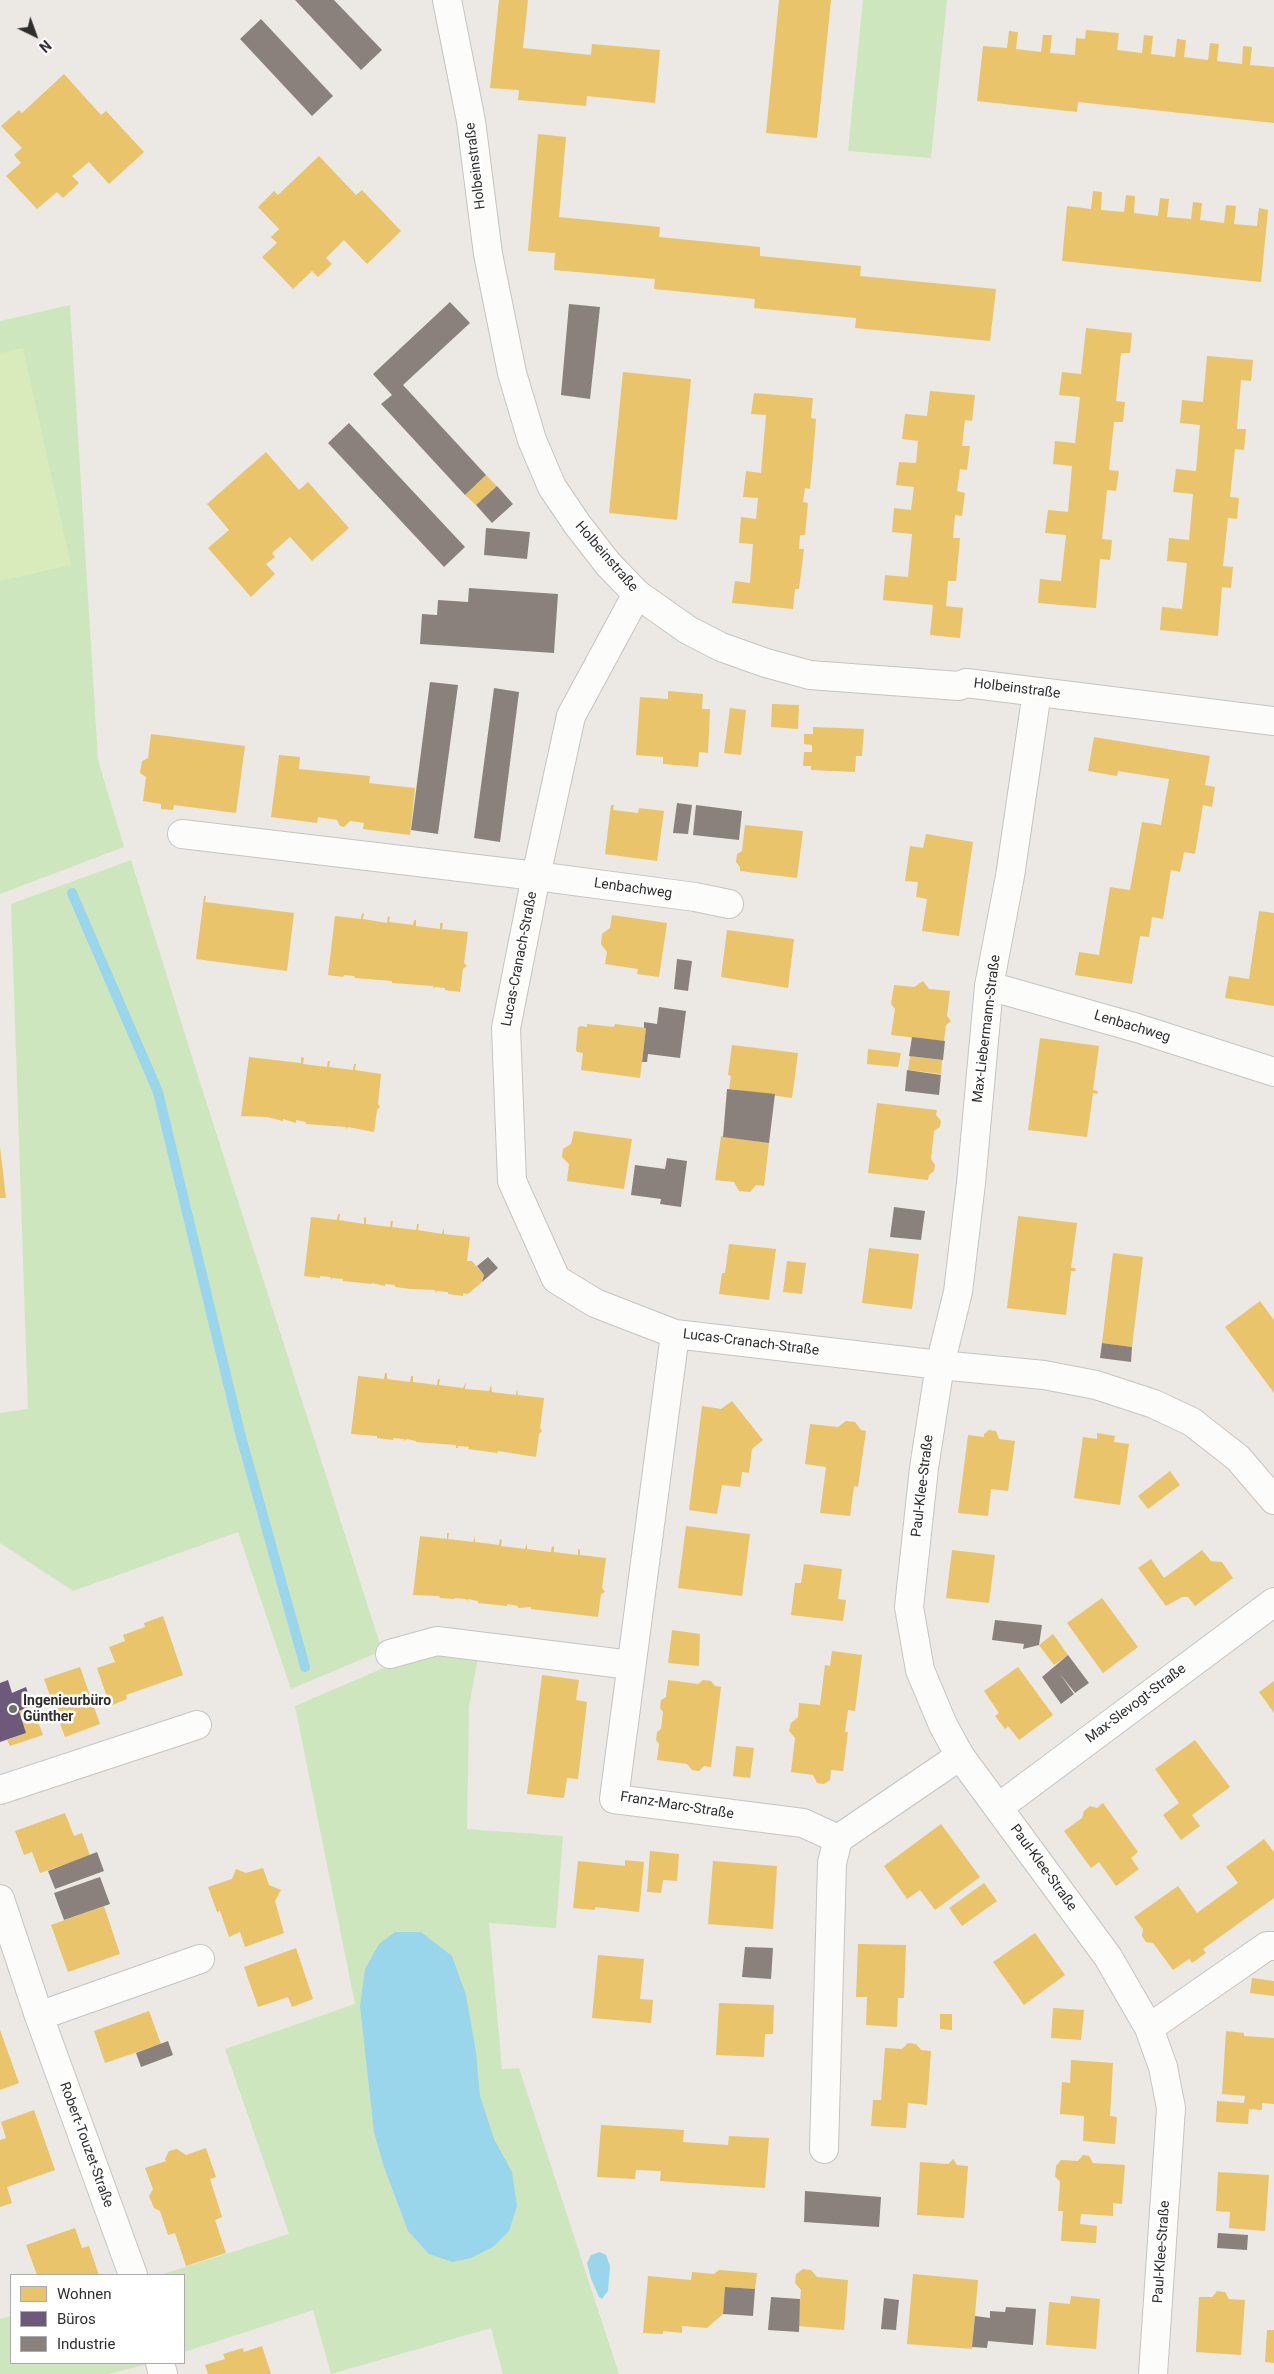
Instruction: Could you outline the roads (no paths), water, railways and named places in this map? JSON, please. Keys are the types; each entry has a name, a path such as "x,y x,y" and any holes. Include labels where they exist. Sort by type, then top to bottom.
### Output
{"street":[{"name":"Holbeinstraße","path":"448,0 471,121 488,254 512,373 532,440 552,487 577,524 608,564 637,594 688,630 721,647 766,664 810,675 959,686 966,683 1274,721"},
{"name":"Lucas-Cranach-Straße","path":"637,594 571,716 536,876 506,1028 512,1181 556,1279 595,1303 674,1334 940,1366 1044,1375 1096,1385 1154,1404 1192,1422 1238,1458 1274,1500"},
{"name":"Max-Liebermann-Straße","path":"940,1366 958,1292 971,1183 989,986 1010,876 1037,692"},
{"name":"Lucas-Cranach-Straße","path":"182,834 536,876"},
{"name":"Lenbachweg","path":"536,876 696,897 730,904"},
{"name":"Lenbachweg","path":"989,986 1137,1028 1274,1072"},
{"name":"Franz-Marc-Straße","path":"674,1334 614,1799 803,1823 838,1839"},
{"name":"Paul-Klee-Straße","path":"940,1366 924,1468 909,1607 920,1670 960,1756 1108,1957 1149,2028 1163,2067 1171,2108 1153,2374"},
{"name":"Max-Slevogt-Straße","path":"999,1807 1274,1602"},
{"path":"390,1654 420,1644 444,1641 631,1665"},
{"path":"0,1790 197,1725"},
{"path":"824,2149 832,1863 838,1839 960,1756"},
{"name":"Robert-Touzet-Straße","path":"0,1899 39,2016 133,2274"},
{"path":"1149,2028 1267,1946 1274,1946"},
{"path":"39,2016 200,1959"}],"water":[{"path":"395,1932 421,1932 452,1956 466,1995 476,2052 480,2096 494,2139 512,2172 517,2206 509,2231 493,2247 471,2258 452,2262 429,2254 408,2231 384,2167 374,2132 360,2006 365,1969 379,1944"},
{"path":"600,2252 606,2255 610,2266 608,2291 602,2299 599,2297 591,2279 587,2263 591,2255"}],"waterway":[{"path":"72,893 158,1092 240,1433 305,1667"}],"place":[{"name":"Ingenieurbüro Günther","path":"13,1709"}]}
